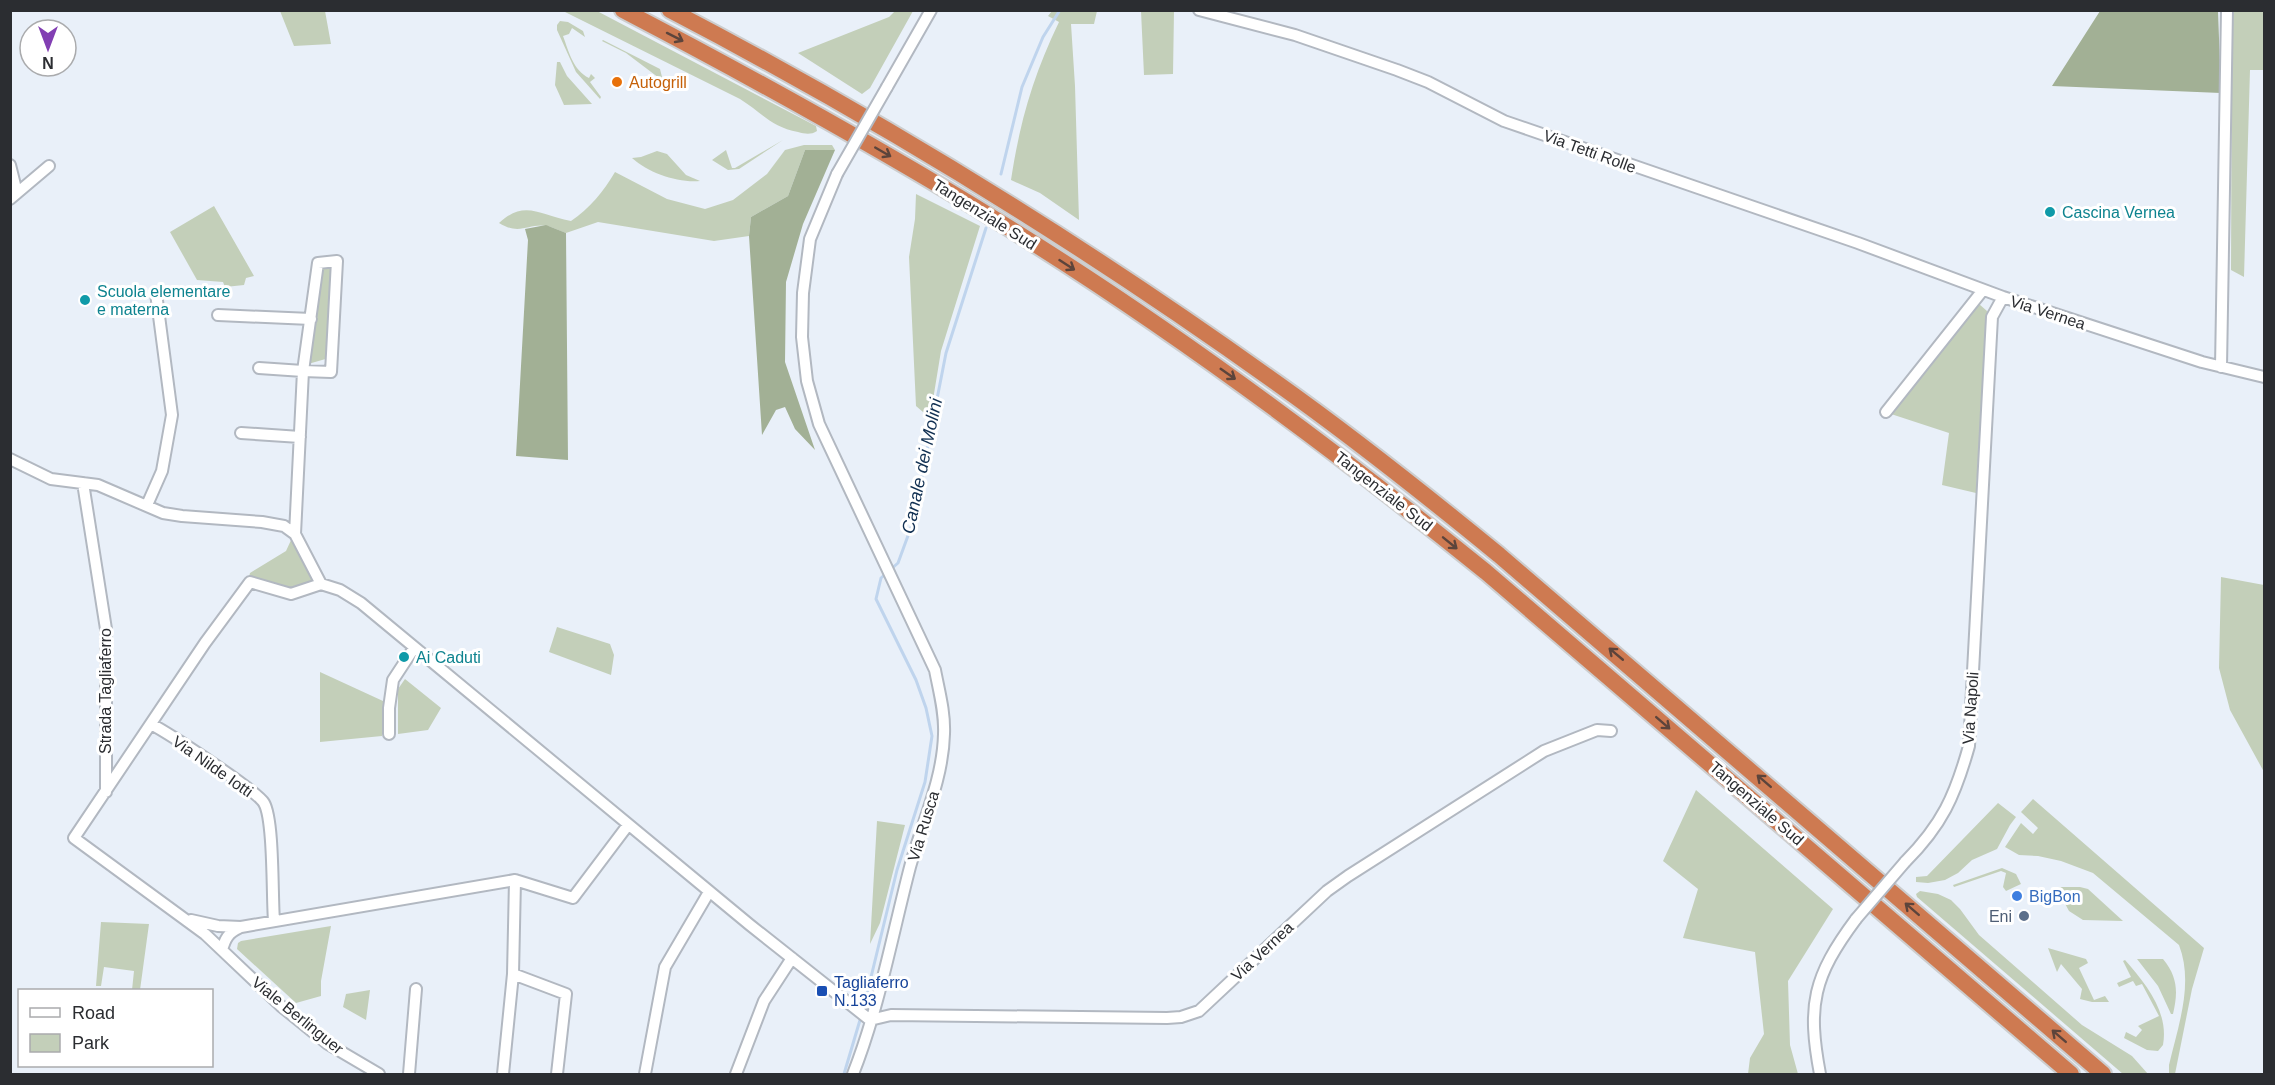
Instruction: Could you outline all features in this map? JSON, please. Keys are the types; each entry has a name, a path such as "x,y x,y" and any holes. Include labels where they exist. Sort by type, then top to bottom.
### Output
{"highway":[{"name":"Tangenziale Sud","path":"623,10 774,90 1000,222 1173,336 1272,405 1397,500 1486,572 2071,1074"},
{"name":"Tangenziale Sud","path":"670,10 877,123 1009,203 1192,323 1289,392 1408,481 1499,555 2103,1074"}],"street":[{"name":"Via Rusca","path":"853,1074 870,1020 911,864 932,801 944,734 935,670 819,424 807,381 802,337 803,293 810,239 837,174 931,10"},
{"name":"Via Tetti Rolle","path":"1199,10 1295,35 1397,70 1428,82 1504,121 1858,243 1983,290"},
{"path":"2221,367 2227,10"},
{"path":"10,165 14,196"},
{"path":"14,196 49,166"},
{"path":"259,368 303,371 331,372 337,261 318,263 303,371 296,534 321,584"},
{"name":"Via Vernea","path":"1983,290 2221,367 2265,377"},
{"path":"1886,412 1983,290"},
{"path":"147,505 162,471 172,415 156,293"},
{"name":"Via Napoli","path":"1820,1074 1813,1030 1813,1010 1816,993 1832,954 1856,920 1934,831 1949,806 1969,746 1992,316 2003,297"},
{"path":"218,315 311,319"},
{"path":"241,433 300,437"},
{"path":"10,459 51,479 98,485 163,513 262,522 284,526 296,534"},
{"name":"Strada Tagliaferro","path":"83,483 106,629 106,792"},
{"path":"228,935 208,937 74,838 205,643 250,582 291,594 321,584 340,590 361,603 709,892 870,1020"},
{"path":"388,734 393,680 414,648"},
{"name":"Via Nilde Iotti","path":"151,724 233,778 264,802 269,819 274,921"},
{"name":"Via Vernea","path":"870,1020 891,1015 1167,1018 1199,1011 1327,891 1348,876 1544,751 1597,730 1611,731"},
{"path":"222,950 225,939 231,931 241,927 515,880 573,898 628,825"},
{"path":"503,1074 513,974 515,880"},
{"path":"645,1074 664,968 709,892"},
{"path":"182,917 218,926 241,927"},
{"path":"208,937 218,926"},
{"name":"Viale Berlinguer","path":"208,937 281,1006 321,1038 379,1074"},
{"path":"736,1074 764,1001 792,958"},
{"path":"513,974 566,994 557,1074"},
{"path":"408,1074 416,989"}],"green space":[{"path":"280,11 325,11 331,44 294,46"},
{"path":"563,11 597,11 816,126 817,131 806,134 780,127 740,99"},
{"path":"895,11 913,11 870,88 862,94 798,53 889,17"},
{"path":"1052,11 1097,11 1094,24 1071,24 1079,220 1040,193 1011,180 1029,99 1059,22 1048,16"},
{"path":"1141,11 1174,11 1173,74 1144,75"},
{"path":"2100,11 2218,11 2221,93 2052,86"},
{"path":"2232,11 2264,11 2264,70 2250,70 2244,277 2231,270"},
{"path":"560,21 568,22 583,31 585,37 572,28 569,34 563,36 572,60 579,70 589,78 591,74 595,78 590,82 601,97 600,99 576,72 557,30"},
{"path":"603,40 660,69 663,81 626,53"},
{"path":"557,62 560,62 567,76 592,104 564,105 555,85"},
{"path":"783,140 739,169 728,170 712,160 726,150 732,168 735,168"},
{"path":"804,145 832,145 835,150 805,150 788,196 751,217 749,236 714,241 598,222 566,233 547,226 513,229 499,223 508,216 525,210 571,221 596,199 615,172 667,199 705,209 733,200 767,174 785,150"},
{"path":"805,150 835,150 803,224 786,282 785,362 815,450 795,429 785,407 776,410 762,435 749,236 751,217 788,196"},
{"path":"657,151 667,154 686,175 700,181 664,176 632,158"},
{"path":"916,194 980,226 941,351 930,418 916,406 909,257"},
{"path":"214,206 254,276 246,278 244,285 225,287 223,282 197,280 170,232"},
{"path":"546,225 566,233 568,460 516,456 528,240 525,229"},
{"path":"335,268 329,358 308,364 321,269"},
{"path":"1979,304 1987,311 1976,493 1942,485 1949,433 1891,414"},
{"path":"292,538 313,583 292,590 249,577 250,573 286,551"},
{"path":"2221,577 2264,585 2264,772 2230,710 2219,668"},
{"path":"557,627 610,644 614,655 611,675 549,652"},
{"path":"320,672 383,701 382,736 320,742"},
{"path":"405,679 441,708 428,730 398,734 398,689"},
{"path":"1696,790 1833,909 1788,981 1790,1045 1798,1074 1748,1074 1750,1058 1764,1034 1755,952 1683,938 1698,889 1663,861"},
{"path":"2033,799 2204,948 2192,989 2175,1074 2169,1074 2169,1065 2185,990 2183,960 2179,945 2093,873 2061,861 2019,855 2005,847 2021,823 2033,834 2038,828 2021,812"},
{"path":"1998,803 2016,817 1997,849 1972,860 1958,873 1945,880 1928,883 1916,882 1916,877 1927,876"},
{"path":"877,821 905,825 880,923 870,944"},
{"path":"2002,868 2016,874 2021,884 2006,891 2003,887 2006,873 2001,871 1954,887 1953,885"},
{"path":"2056,887 2088,889 2123,921 2083,920 2069,911"},
{"path":"1920,891 1938,894 1951,900 1979,935 2082,1025 2132,1056 2148,1074 2123,1074 1917,897 1916,894"},
{"path":"101,922 149,924 140,989 132,989 134,971 104,967 101,986 96,986"},
{"path":"331,926 321,981 321,996 296,1003 237,949 241,941"},
{"path":"2048,948 2086,959 2088,963 2079,968 2094,1000 2105,996 2109,1002 2080,999 2082,989 2061,964 2057,972"},
{"path":"2137,959 2163,959 2172,972 2176,985 2173,1014 2158,986"},
{"path":"2125,960 2148,989 2163,1021 2163,1045 2158,1051 2147,1050 2124,1038 2126,1032 2136,1037 2142,1030 2138,1026 2159,1016 2142,984 2136,986 2133,981 2119,987 2117,983 2131,977 2123,961"},
{"path":"370,990 366,1020 343,1007 346,994"}],"waterway":[{"name":"Canale dei Molini","path":"1001,174 1022,87 1043,37 1060,10"},
{"name":"Canale dei Molini","path":"864,1006 897,870 925,782 932,736 926,708 916,680 876,599 881,578 898,563 913,522 946,353 986,228"},
{"name":"Canale dei Molini","path":"844,1074 860,1020"}],"place":[{"name":"Autogrill","path":"617,82"},
{"name":"Cascina Vernea","path":"2050,212"},
{"name":"Scuola elementare e materna","path":"85,300"},
{"name":"Ai Caduti","path":"404,657"},
{"name":"BigBon","path":"2017,896"},
{"name":"Eni","path":"2024,916"},
{"name":"Tagliaferro N.133","path":"822,991"}]}
